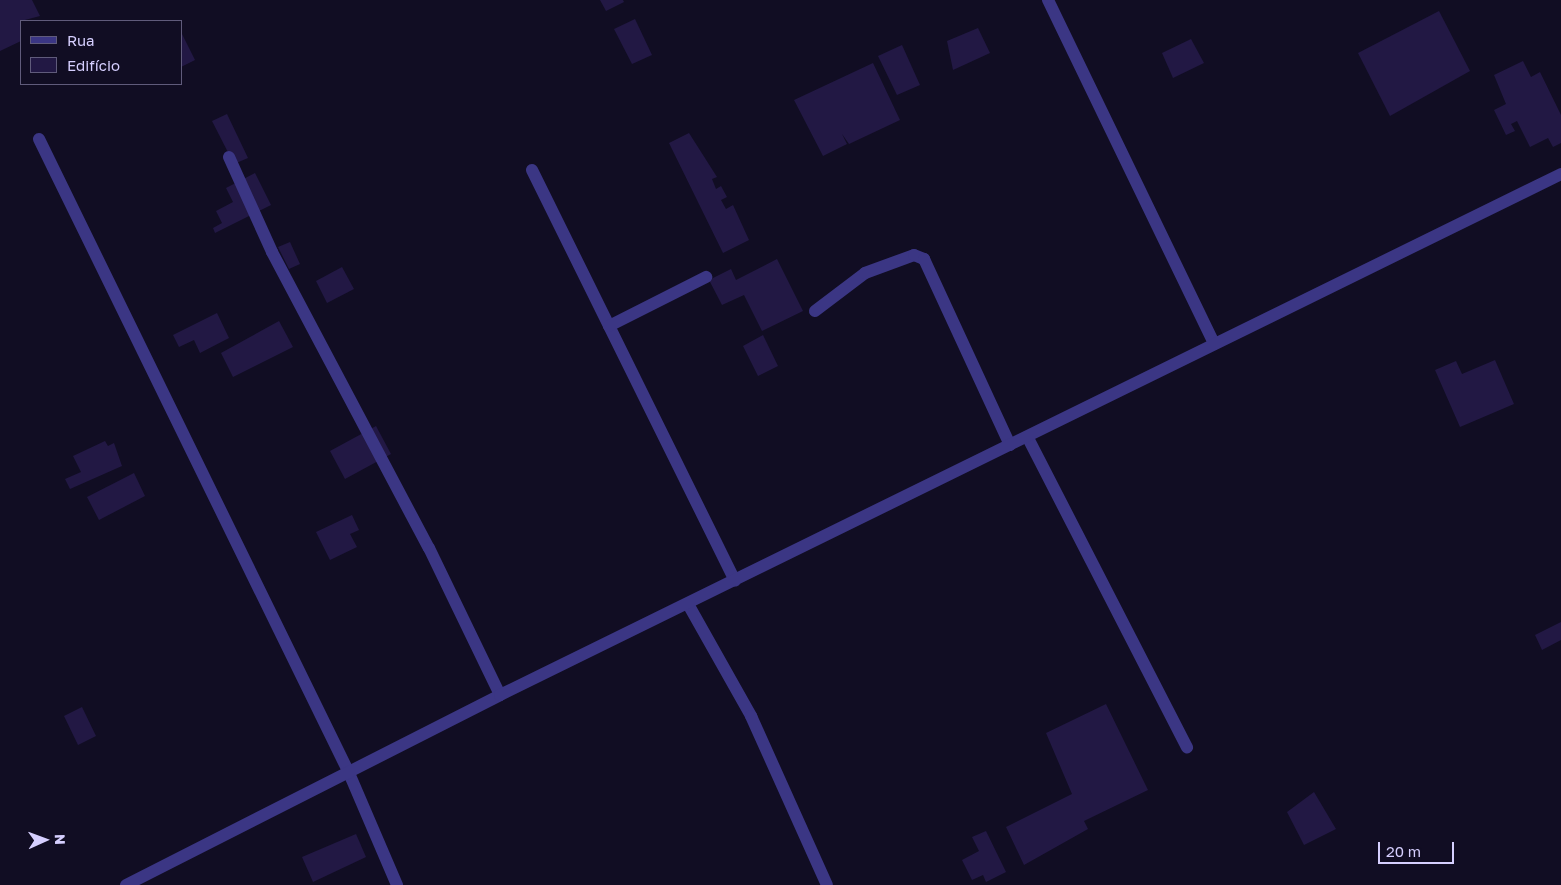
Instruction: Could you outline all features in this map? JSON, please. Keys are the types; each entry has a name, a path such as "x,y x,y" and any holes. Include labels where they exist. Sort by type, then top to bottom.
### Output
{"street":[{"path":"1048,0 1214,344"},
{"path":"39,139 350,773 397,885"},
{"path":"229,157 272,252 429,548 500,695"},
{"path":"532,170 735,582"},
{"path":"126,885 350,773 500,695 735,582 1561,174"},
{"path":"815,311 866,273 914,255 924,259 1010,445"},
{"path":"609,326 706,277"},
{"path":"1028,438 1187,748"},
{"path":"688,604 751,716 827,885"}],"building":[{"path":"0,0 32,0 40,16 20,20 20,41 0,51"},
{"path":"600,0 623,0 624,2 606,11"},
{"path":"1439,11 1470,71 1390,116 1358,53"},
{"path":"635,19 652,55 632,64 614,29"},
{"path":"978,28 990,53 953,70 947,41"},
{"path":"182,34 195,60 182,66"},
{"path":"1191,39 1204,63 1173,78 1162,53"},
{"path":"902,45 920,85 897,95 878,56"},
{"path":"1523,61 1531,77 1540,72 1561,115 1561,143 1553,147 1548,138 1530,147 1517,121 1511,124 1515,131 1506,135 1494,110 1506,104 1494,75"},
{"path":"873,63 900,120 849,144 842,134 847,144 823,156 794,100"},
{"path":"227,114 248,158 234,164 212,121"},
{"path":"689,133 717,177 712,179 716,189 721,186 727,197 721,200 726,209 733,205 749,240 723,253 669,143"},
{"path":"255,173 271,205 215,233 213,228 222,223 216,211 233,202 226,188"},
{"path":"290,242 300,264 289,269 278,247"},
{"path":"777,259 803,311 762,331 744,295 722,305 709,280 731,269 736,280"},
{"path":"342,267 354,289 327,303 316,281"},
{"path":"217,313 229,338 200,353 194,340 179,347 173,335"},
{"path":"279,321 293,347 233,377 221,353"},
{"path":"763,335 778,366 758,376 743,346"},
{"path":"1495,360 1514,404 1460,427 1435,370 1456,361 1462,374"},
{"path":"376,426 391,454 345,479 330,451"},
{"path":"105,441 108,446 114,443 122,466 70,489 65,479 81,472 73,456"},
{"path":"134,473 145,496 99,520 87,497"},
{"path":"352,515 359,530 350,534 357,547 330,560 316,532"},
{"path":"1561,622 1561,640 1542,650 1535,635"},
{"path":"1106,704 1148,790 1084,821 1088,829 1024,865 1006,827 1072,794 1046,733"},
{"path":"82,707 96,736 78,745 64,716"},
{"path":"1314,792 1336,829 1304,845 1287,812"},
{"path":"986,831 1006,872 986,882 983,875 972,880 962,860 979,851 972,837"},
{"path":"356,834 366,857 313,882 302,857"}]}
